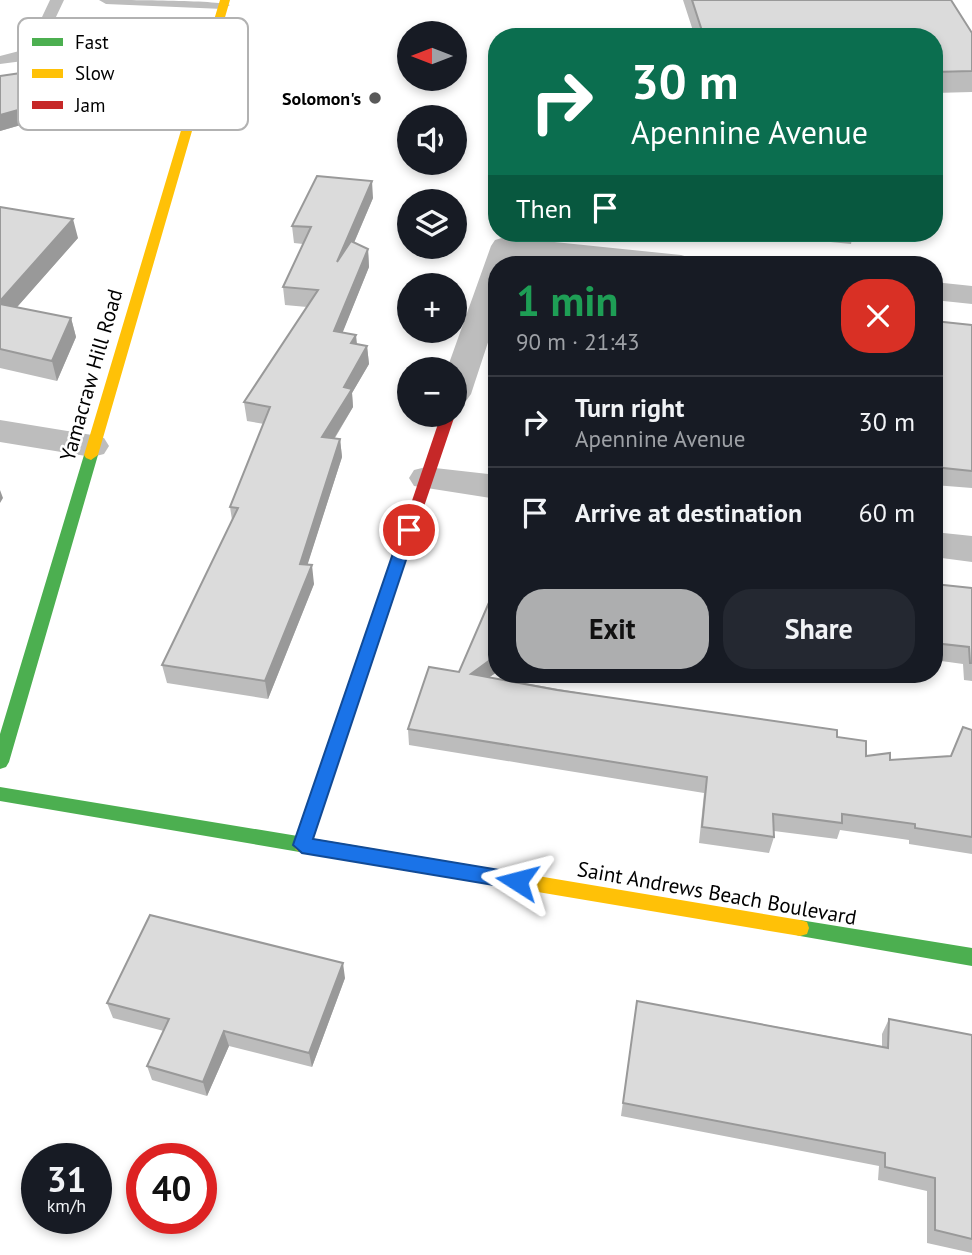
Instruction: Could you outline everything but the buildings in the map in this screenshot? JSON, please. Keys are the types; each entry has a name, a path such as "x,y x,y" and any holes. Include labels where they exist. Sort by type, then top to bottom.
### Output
{"main road":[{"name":"Yamacraw Hill Road","path":"0,762 186,130"},
{"path":"302,845 444,427"},
{"name":"Saint Andrews Beach Boulevard","path":"0,794 972,957"}],"street":[{"path":"943,292 972,295"},
{"path":"467,358 488,296"},
{"path":"0,431 92,446"},
{"path":"426,478 488,486"},
{"path":"943,545 972,549"}],"lane":[{"path":"49,18 57,0"},
{"path":"106,0 224,3"},
{"path":"0,60 18,58"}],"traffic: fast":[{"path":"0,762 91,455"},
{"path":"0,794 358,854"},
{"path":"800,928 972,957"}],"traffic: slow":[{"path":"220,18 225,0"},
{"path":"91,455 187,130"},
{"path":"302,845 404,545"},
{"path":"358,854 800,928"}],"traffic: jam":[{"path":"404,545 444,427"}],"place":[{"name":"Solomon's","path":"375,98"}],"route":[{"path":"409,530 302,845 517,881"}]}
